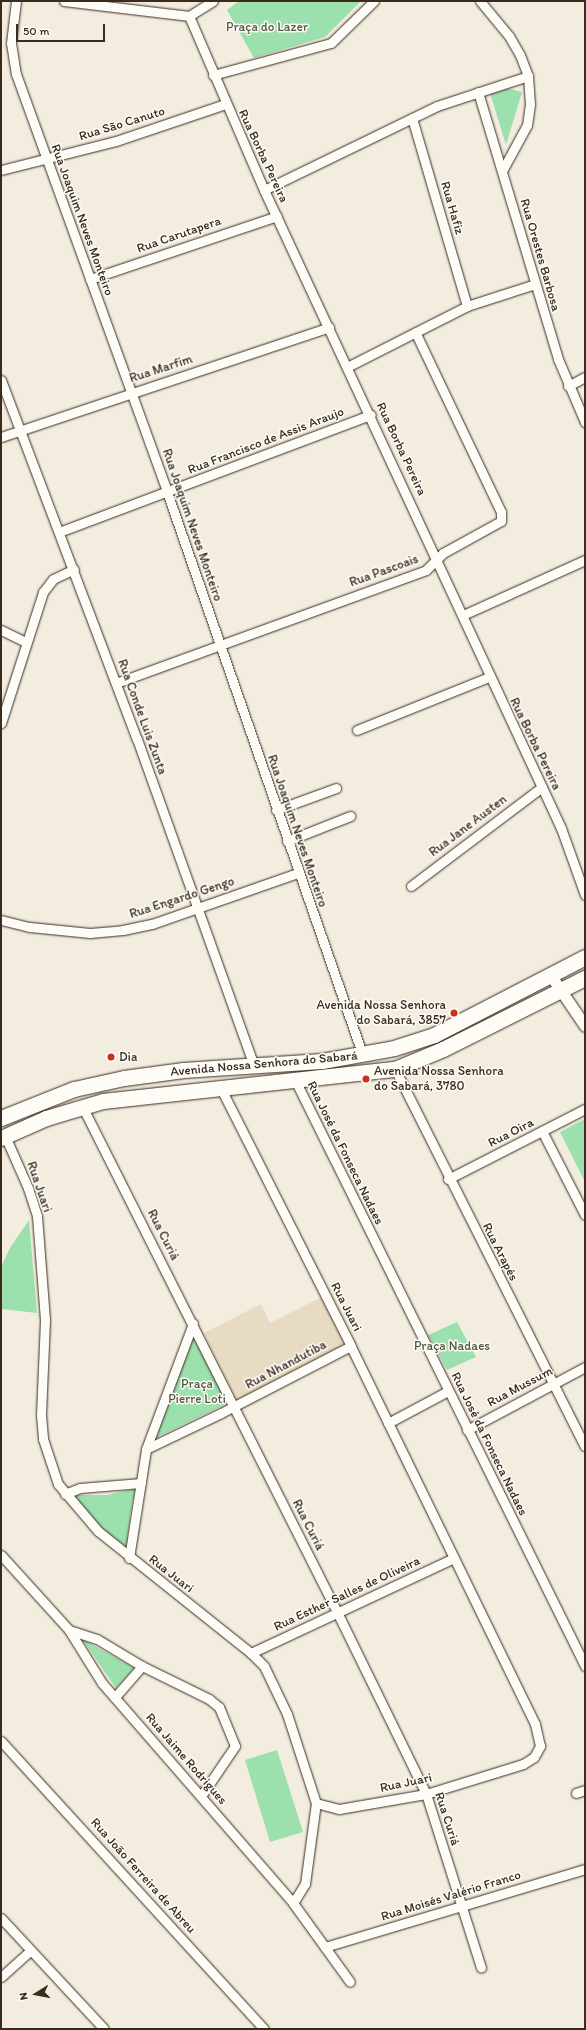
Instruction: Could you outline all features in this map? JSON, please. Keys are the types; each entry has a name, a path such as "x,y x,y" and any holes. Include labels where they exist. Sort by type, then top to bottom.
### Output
{"main road":[{"name":"Avenida Nossa Senhora do Sabará","path":"1,1118 50,1097 97,1083 183,1070 254,1066 363,1056 434,1035 585,957"},
{"name":"Avenida Nossa Senhora do Sabará","path":"3,1137 46,1118 82,1106 133,1097 296,1082 395,1069 562,991 585,978"}],"street":[{"name":"Rua Joaquim Neves Monteiro","path":"16,1 11,43 13,64 44,158 90,279 167,492 276,810 363,1056"},
{"path":"64,1 188,16 213,1"},
{"path":"213,75 331,42 374,1"},
{"path":"480,1 509,36 520,55 528,76 530,104 527,125 502,171"},
{"name":"Rua Borba Pereira","path":"188,16 225,104 264,190 438,560 489,677 561,828 585,895"},
{"path":"264,190 412,118 478,92 528,76"},
{"name":"Rua Orestes Barbosa","path":"478,92 535,284 568,386 585,422"},
{"name":"Rua São Canuto","path":"1,170 116,141 225,104"},
{"name":"Rua Hafiz","path":"412,118 467,306"},
{"name":"Rua Carutapera","path":"90,279 277,216"},
{"path":"347,367 467,306 535,284"},
{"name":"Rua Marfim","path":"1,437 131,392 329,327"},
{"name":"Rua Pascoais","path":"116,682 426,570 438,560 443,553 498,525 503,516 415,332"},
{"path":"568,386 585,377"},
{"name":"Rua Conde Luis Zunta","path":"1,380 116,682 254,1066"},
{"name":"Rua Francisco de Assis Araujo","path":"59,532 370,415"},
{"path":"463,615 585,560"},
{"path":"1,723 43,592 53,579 74,569"},
{"path":"1,630 26,642"},
{"path":"357,730 489,677"},
{"name":"Rua Jane Austen","path":"411,886 542,787"},
{"path":"276,810 336,788"},
{"path":"287,841 350,816"},
{"name":"Rua Engardo Gengo","path":"1,920 30,927 90,933 107,932 152,924 298,873"},
{"path":"550,976 562,991 585,1026"},
{"name":"Rua Arapés","path":"395,1069 448,1179 585,1446"},
{"name":"Rua José da Fonseca Nadaes","path":"296,1082 585,1666"},
{"name":"Rua Juari","path":"3,1137 28,1188 37,1216 45,1320 41,1415 43,1440 51,1466 65,1494 98,1532 251,1653 274,1685 287,1714 316,1803 339,1809 426,1794 523,1764 534,1757 540,1746 535,1724 351,1346 221,1089"},
{"name":"Rua Curiá","path":"82,1106 193,1323 426,1794 481,1967"},
{"name":"Rua Oira","path":"448,1179 585,1109"},
{"path":"542,1131 584,1211"},
{"path":"129,1558 146,1449 193,1323"},
{"name":"Rua Nhandutiba","path":"146,1449 351,1346"},
{"name":"Rua Mussum","path":"468,1430 585,1367"},
{"path":"388,1423 448,1391"},
{"path":"65,1494 80,1488 141,1483"},
{"name":"Rua Jaime Rodrigues","path":"1,1555 69,1630 99,1679 293,1903 350,1982"},
{"name":"Rua Esther Salles de Oliveira","path":"251,1653 338,1614 454,1558"},
{"path":"69,1630 92,1637 142,1666 209,1699 221,1710 235,1746 201,1796"},
{"path":"115,1697 142,1666"},
{"name":"Rua João Ferreira de Abreu","path":"1,1741 264,2029"},
{"path":"293,1903 305,1884 316,1803"},
{"name":"Rua Moisés Valério Franco","path":"325,1947 585,1869"},
{"path":"1,1918 98,2027"},
{"path":"1,1977 31,1950"}],"shaded area":[{"path":"322,1297 345,1344 237,1401 204,1333 261,1304 270,1323"}],"green space":[{"name":"Praça do Lazer","path":"239,1 361,1 325,37 254,58 227,10"},
{"path":"507,88 522,92 506,145 490,93"},
{"path":"585,1119 585,1182 560,1132"},
{"path":"29,1220 37,1313 1,1309 1,1267 10,1248"},
{"name":"Praça Nadaes","path":"457,1322 476,1357 447,1370 428,1335"},
{"name":"Praça Pierre Loti","path":"193,1335 228,1403 153,1439 170,1401"},
{"path":"136,1488 132,1502 126,1549 102,1528 73,1495 107,1495"},
{"path":"82,1639 134,1668 116,1688 107,1675"},
{"path":"277,1750 303,1832 270,1842 245,1760"}],"place":[{"name":"Avenida Nossa Senhora do Sabará, 3857","path":"454,1013"},
{"name":"Dia","path":"111,1057"},
{"name":"Avenida Nossa Senhora do Sabará, 3780","path":"366,1079"}]}
